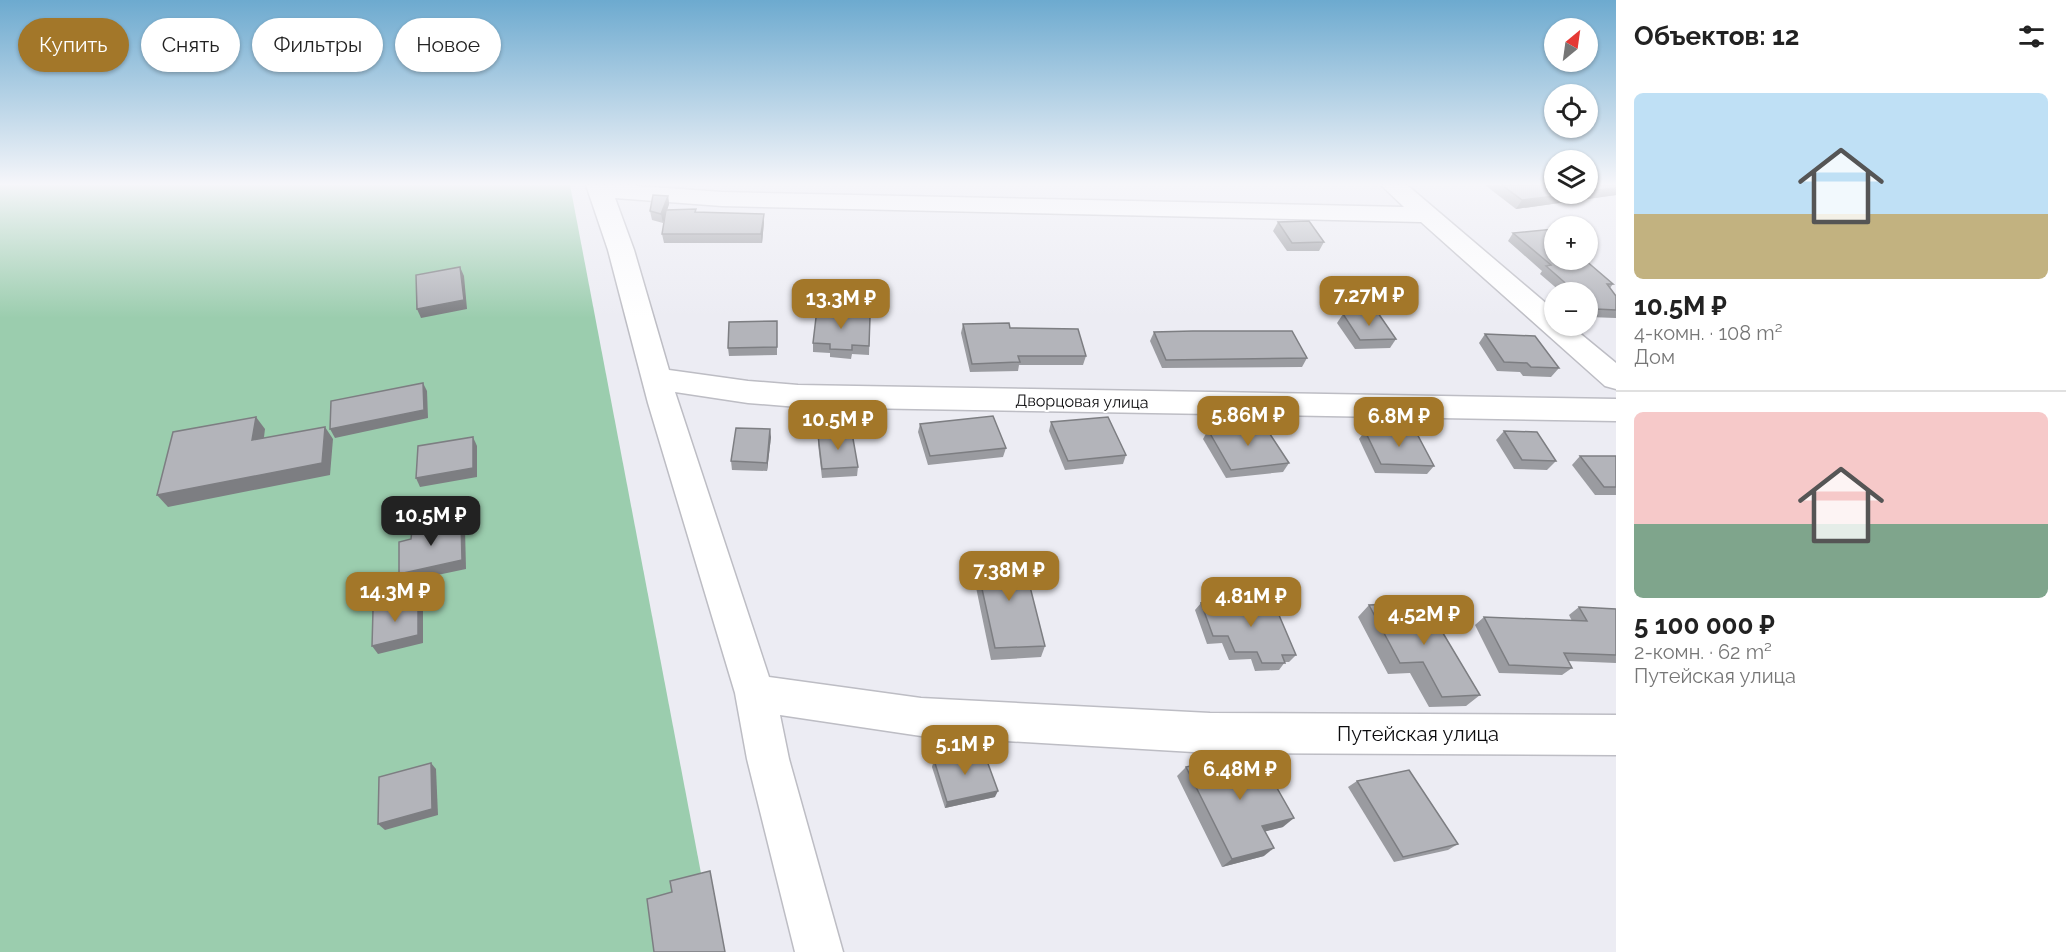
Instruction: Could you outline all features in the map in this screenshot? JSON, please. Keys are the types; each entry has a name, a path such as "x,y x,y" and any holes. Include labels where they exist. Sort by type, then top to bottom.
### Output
{"street":[{"path":"614,229 657,379 755,693 768,759 819,952"},
{"path":"1445,229 1544,316"},
{"path":"1566,336 1616,380"},
{"name":"Дворцовая улица","path":"657,379 748,392 798,396 1616,410"},
{"name":"Путейская улица","path":"755,693 921,717 1210,733 1616,735"}],"green space":[{"path":"0,229 578,229 716,952 0,952"}],"building":[{"path":"663,229 762,229 761,234 662,234"},
{"path":"1283,229 1315,229 1324,242 1292,243"},
{"path":"1544,230 1544,259 1513,233"},
{"path":"460,267 464,300 417,309 416,275"},
{"path":"1551,270 1597,270 1613,284 1607,284 1616,296 1616,310 1598,309 1598,282 1564,282"},
{"path":"817,309 838,310 838,316 870,317 869,346 852,345 852,350 830,349 830,344 813,343"},
{"path":"1378,313 1396,339 1360,340 1343,314"},
{"path":"777,321 777,347 728,348 729,322"},
{"path":"1009,323 1010,328 1078,329 1086,356 1018,356 1020,362 972,364 963,324"},
{"path":"1292,331 1307,358 1166,360 1154,332"},
{"path":"1485,334 1535,336 1559,368 1531,367 1527,363 1504,362"},
{"path":"423,383 424,410 330,429 331,401"},
{"path":"993,416 1006,448 930,456 920,424"},
{"path":"256,417 252,440 325,427 322,463 157,495 173,432"},
{"path":"1108,417 1126,455 1068,461 1051,422"},
{"path":"1264,425 1289,463 1231,470 1208,430"},
{"path":"736,428 770,429 767,463 731,461"},
{"path":"1365,431 1416,432 1434,466 1381,464"},
{"path":"1504,431 1537,432 1556,461 1522,460"},
{"path":"852,433 858,467 822,469 818,435"},
{"path":"473,437 473,468 416,478 418,446"},
{"path":"1580,456 1616,456 1616,487 1604,487"},
{"path":"461,520 462,560 399,574 399,542 411,539 412,530"},
{"path":"1022,555 1045,646 995,648 975,557"},
{"path":"418,600 418,635 372,646 373,610"},
{"path":"1273,601 1296,655 1282,655 1285,663 1262,663 1257,652 1235,652 1228,636 1213,636 1201,603"},
{"path":"1425,603 1480,695 1442,697 1423,662 1400,663 1369,605"},
{"path":"1579,607 1616,609 1616,655 1564,653 1572,668 1509,665 1484,617 1587,621"},
{"path":"983,750 998,791 947,802 934,760"},
{"path":"1256,751 1294,818 1262,826 1274,848 1232,859 1186,767"},
{"path":"431,763 432,809 378,824 379,777"},
{"path":"1409,770 1458,844 1403,857 1357,781"},
{"path":"710,871 725,952 654,952 647,899 672,892 670,881"}]}
